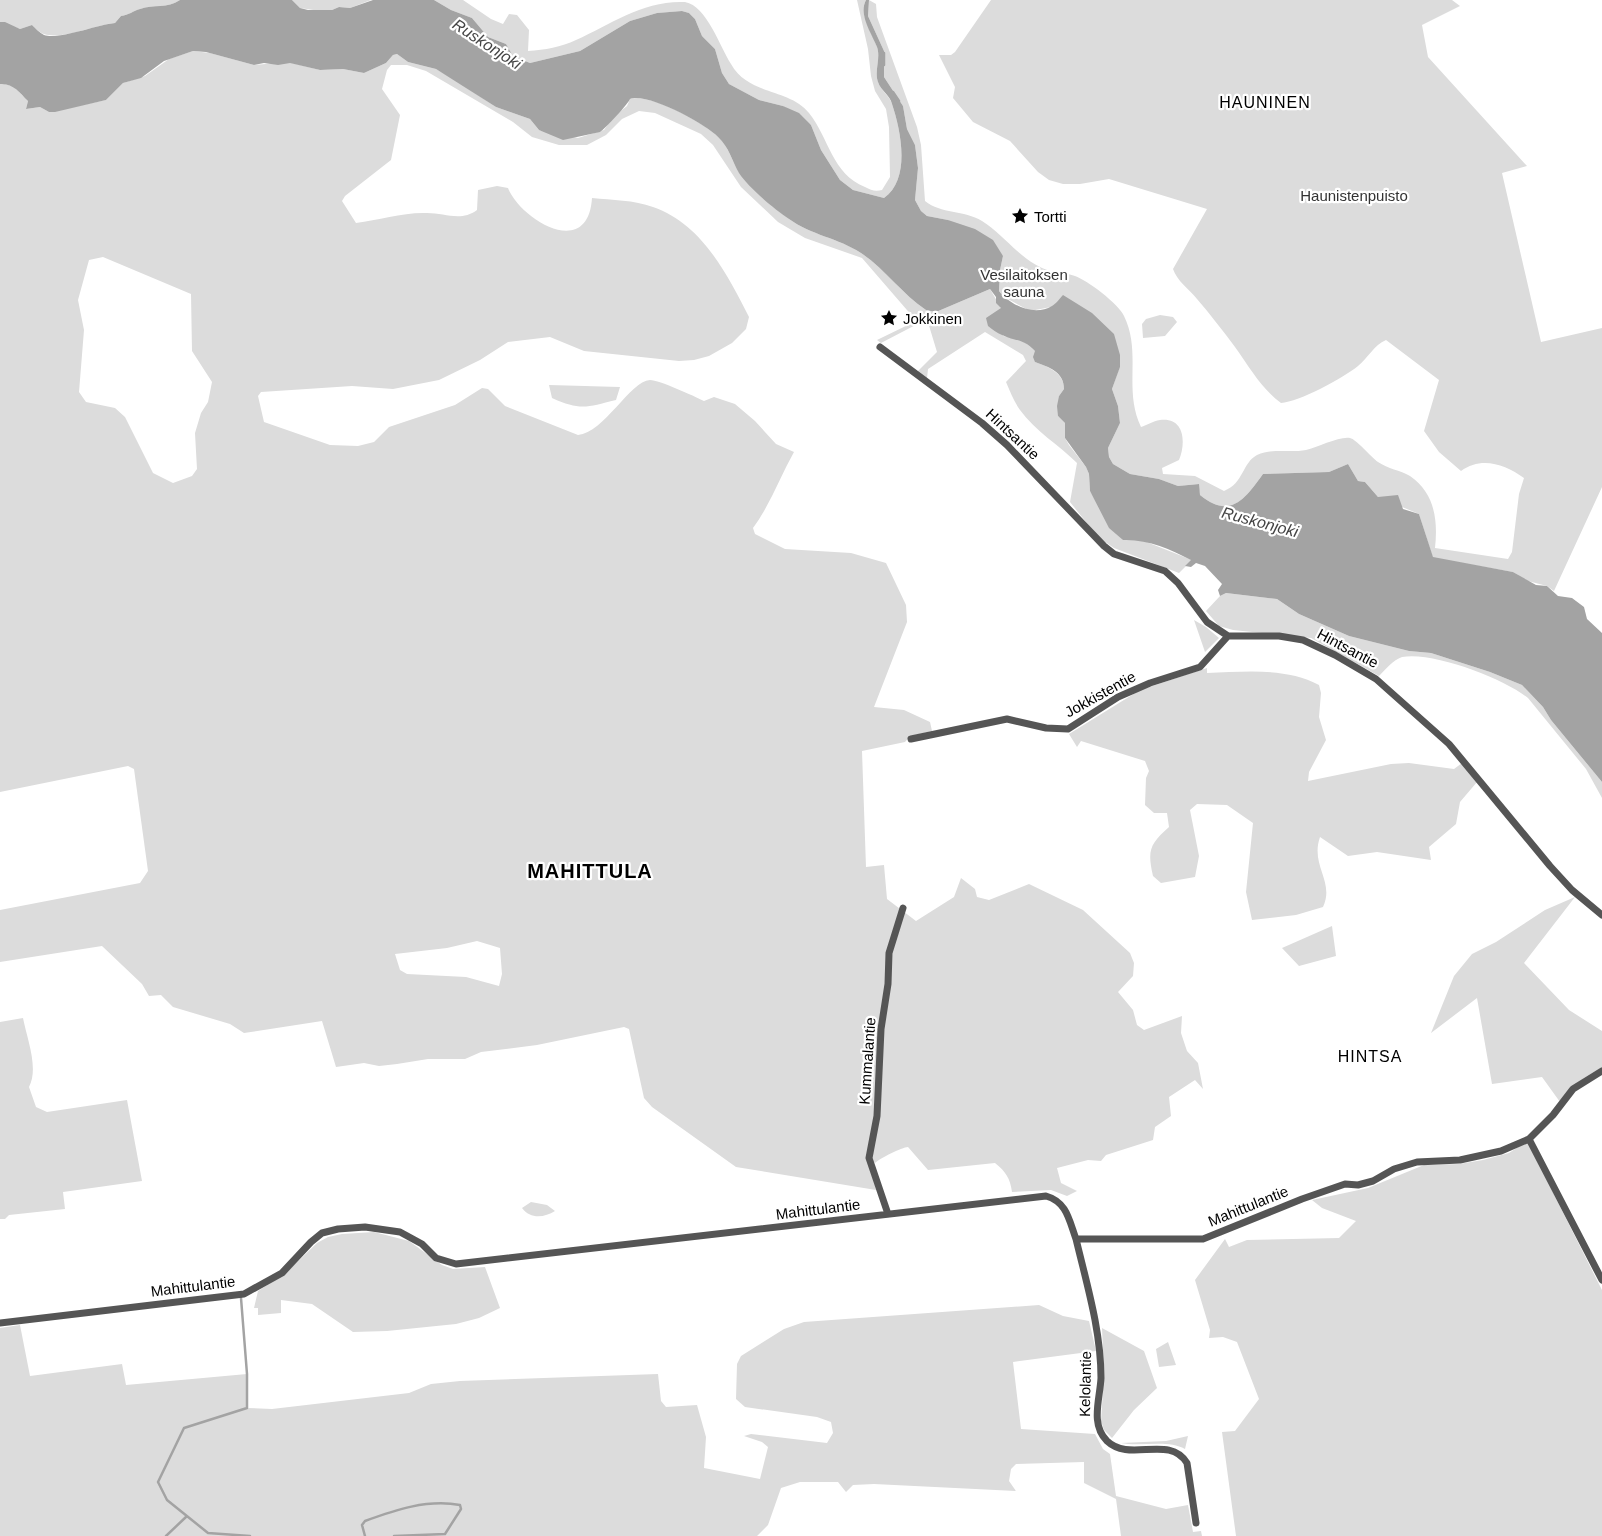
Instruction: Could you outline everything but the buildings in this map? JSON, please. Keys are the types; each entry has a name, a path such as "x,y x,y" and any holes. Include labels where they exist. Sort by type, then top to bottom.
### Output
{"street":[{"name":"Hintsantie","path":"880,347 989,429 1114,554 1165,571 1178,583 1207,622 1228,636 1279,636 1303,640 1376,678 1450,744 1550,866 1572,890 1602,915"},
{"name":"Jokkistentie","path":"911,739 1008,719 1046,728 1068,729 1118,696 1150,683 1200,668 1228,636"},
{"name":"Kummalantie","path":"888,1214 870,1158 877,1116 881,1029 888,984 889,953 903,908"},
{"name":"Mahittulantie","path":"0,1323 244,1294 282,1273 322,1233 338,1229 365,1227 400,1232 422,1244 436,1258 456,1264 1046,1196 1056,1199 1065,1208 1076,1239 1203,1239 1345,1184 1358,1185 1373,1181 1394,1169 1417,1162 1479,1157 1529,1138 1553,1115 1573,1089 1602,1071"},
{"path":"1529,1138 1602,1280"},
{"name":"Kelolantie","path":"1076,1239 1099,1341 1101,1379 1098,1427 1105,1439 1116,1448 1130,1450 1167,1449 1182,1455 1187,1463 1196,1523"}],"green space":[{"path":"0,0 180,0 175,3 145,8 121,16 115,23 69,34 52,35 42,33 32,25 20,29 0,22"},
{"path":"292,0 371,0 350,8 339,7 320,11 300,8"},
{"path":"434,0 463,0 491,19 503,24 509,14 517,15 529,30 528,51 565,45 628,14 656,5 670,2 685,2 693,5 700,11 712,28 731,64 739,74 748,82 758,87 791,99 801,105 816,123 832,154 845,173 854,181 877,191 882,190 890,177 889,127 886,109 875,91 871,76 868,49 857,0 866,0 864,6 865,18 878,51 877,78 881,88 891,101 901,141 901,167 898,179 892,190 884,198 853,190 840,180 821,150 811,125 783,106 759,100 729,84 722,73 715,49 702,36 695,19 689,13 682,11 657,13 630,21 580,51 530,63 513,56 506,44 488,37 472,18 451,10"},
{"name":"Haunistenpuisto","path":"869,0 876,4 877,17 917,127 921,145 925,201 938,208 968,215 982,221 1025,258 1046,270 1080,278 1116,305 1124,316 1132,344 1133,399 1141,427 1160,420 1168,420 1179,427 1182,432 1183,439 1179,460 1162,468 1163,474 1195,476 1224,491 1235,483 1248,463 1257,455 1275,451 1306,450 1335,440 1350,438 1356,441 1378,462 1410,476 1425,491 1430,499 1435,518 1435,548 1508,559 1512,552 1519,494 1524,478 1509,469 1485,463 1469,466 1461,471 1439,452 1424,431 1439,380 1386,340 1378,345 1362,363 1342,377 1321,389 1289,402 1281,403 1262,384 1221,329 1180,281 1173,269 1207,209 1109,179 1080,184 1063,184 1049,180 1038,172 1010,141 973,122 953,98 955,87 939,55 951,55 955,52 991,0 1452,0 1460,6 1422,25 1428,57 1527,166 1502,173 1541,342 1602,328 1602,487 1554,591 1547,586 1528,581 1513,572 1433,558 1419,514 1378,497 1365,482 1358,481 1348,464 1329,472 1263,474 1243,498 1228,506 1220,506 1200,495 1198,484 1178,486 1159,479 1130,474 1113,464 1109,457 1108,448 1120,423 1118,406 1112,389 1120,366 1051,307 1030,311 1004,297 999,291 1003,256 948,220 927,216 921,211 915,200 918,168 915,145 907,129 903,106 884,77 884,51 868,16"},
{"path":"193,51 210,53 254,65 288,62 320,70 343,69 364,73 386,63 393,55 397,54 408,62 436,69 496,107 530,119 539,130 578,138 604,130 613,117 627,106 630,99 650,100 676,110 711,131 724,144 741,174 777,210 797,224 852,248 870,259 909,297 926,310 936,312 990,289 1001,308 1003,336 1017,339 1028,345 1035,351 1035,362 1055,371 1063,383 1064,389 1059,396 1058,416 1065,423 1065,438 1089,474 1090,491 1123,540 1139,539 1192,560 1179,573 1114,548 1098,537 1070,502 1077,463 1026,418 1016,404 1006,382 1026,361 1023,355 985,332 928,369 927,378 917,372 937,352 927,319 881,343 877,340 912,323 913,317 862,258 805,238 778,222 741,187 713,145 701,134 655,113 639,111 622,119 606,135 587,145 559,145 532,137 513,122 426,71 407,65 391,65 387,70 382,89 400,115 391,160 345,196 342,201 356,223 418,213 465,216 477,210 478,190 497,186 508,188 515,200 526,212 539,221 553,228 567,231 579,227 588,217 592,198 646,205 670,215 686,225 711,252 732,284 749,317 746,329 732,343 709,356 694,360 679,361 584,351 550,337 508,342 480,360 439,380 393,389 352,386 261,392 258,396 264,422 330,445 358,446 374,442 389,427 455,405 482,388 488,389 505,406 578,435 588,432 597,426 634,389 650,380 668,385 704,401 714,397 735,404 755,421 776,444 794,452 770,500 753,528 755,534 785,549 851,553 886,563 906,605 907,622 874,707 904,710 930,722 932,731 910,736 905,742 862,751 866,867 884,865 887,899 916,921 954,897 961,878 975,889 977,897 989,900 1029,884 1083,910 1130,953 1134,963 1133,976 1118,992 1133,1010 1137,1025 1144,1030 1182,1016 1181,1033 1187,1051 1198,1063 1203,1089 1195,1080 1169,1097 1171,1116 1155,1127 1153,1140 1106,1155 1101,1161 1088,1160 1057,1168 1061,1183 1077,1191 1067,1196 1051,1190 1012,1192 1007,1176 995,1163 928,1170 908,1147 875,1163 870,1158 876,1190 736,1167 652,1107 644,1098 629,1029 624,1027 537,1045 481,1052 465,1059 428,1059 379,1066 364,1063 336,1067 322,1021 244,1033 230,1024 173,1007 161,995 149,996 142,984 102,946 0,962 0,910 140,883 148,871 134,769 128,766 0,792 0,83 13,86 28,101 26,109 40,107 49,112 106,100 123,83 145,76 169,59","holes":["103,257 191,294 192,351 212,382 208,402 201,413 195,433 197,469 192,476 173,483 153,473 125,417 115,408 86,402 79,392 84,330 78,300 89,260","477,941 500,948 502,974 499,986 466,977 407,974 400,970 395,954 447,948"]},
{"path":"1160,315 1173,317 1177,322 1165,336 1143,338 1142,324 1146,319"},
{"path":"549,385 620,387 616,400 584,407 570,405 552,398"},
{"path":"1226,593 1277,599 1299,614 1349,636 1409,651 1431,653 1490,672 1522,685 1543,707 1551,720 1602,782 1602,798 1586,769 1528,698 1503,683 1449,662 1415,656 1399,658 1379,676 1311,638 1233,630 1219,626 1206,611 1220,596"},
{"path":"1194,620 1219,638 1205,652"},
{"path":"1207,668 1207,673 1264,672 1293,675 1319,685 1321,693 1319,717 1326,740 1309,772 1308,781 1391,764 1409,763 1454,769 1462,763 1477,782 1460,802 1456,824 1429,847 1431,860 1377,852 1348,856 1320,837 1318,857 1326,889 1323,907 1296,915 1252,920 1246,892 1253,823 1227,805 1197,804 1190,810 1199,856 1195,877 1161,883 1153,876 1150,854 1154,843 1169,827 1167,813 1154,813 1145,805 1146,778 1149,771 1145,761 1081,741 1077,747 1069,734 1140,690"},
{"path":"1575,897 1524,963 1569,1010 1602,1031 1602,1067 1573,1086 1560,1102 1542,1077 1492,1084 1477,998 1431,1033 1454,976 1472,954 1496,942 1545,910"},
{"path":"1332,926 1336,956 1299,966 1282,948"},
{"path":"23,1018 33,1062 32,1079 29,1087 36,1107 47,1112 127,1100 142,1181 63,1192 65,1209 9,1215 5,1219 0,1219 0,1022"},
{"path":"1527,1141 1602,1290 1602,1536 1236,1536 1222,1432 1235,1431 1259,1399 1237,1342 1223,1337 1209,1338 1210,1330 1195,1280 1225,1239 1229,1247 1247,1240 1339,1238 1356,1221 1322,1208 1312,1200 1368,1188 1424,1165 1459,1164 1509,1153"},
{"path":"531,1202 547,1205 555,1211 542,1216 533,1216 522,1208"},
{"path":"374,1232 409,1241 442,1265 453,1269 485,1267 500,1308 479,1318 456,1324 387,1331 353,1332 312,1304 281,1300 281,1313 258,1315 258,1308 254,1308 258,1291 286,1273 317,1243 328,1237 342,1234"},
{"path":"1039,1305 1063,1316 1089,1321 1096,1351 1013,1362 1021,1429 1095,1434 1103,1449 1110,1454 1116,1496 1166,1509 1188,1505 1193,1532 1201,1531 1202,1536 1121,1536 1116,1499 1084,1483 1084,1462 1016,1464 1011,1469 1009,1481 1016,1491 874,1484 853,1485 846,1492 838,1482 800,1482 781,1488 768,1525 757,1536 0,1536 0,1328 20,1325 30,1376 122,1364 126,1385 247,1374 247,1408 272,1409 409,1393 431,1384 460,1381 658,1374 661,1401 666,1407 697,1405 706,1437 704,1468 760,1479 768,1447 762,1442 744,1436 751,1434 827,1443 833,1433 831,1422 817,1417 745,1407 736,1399 737,1364 741,1356 784,1329 804,1322"},
{"path":"1102,1328 1144,1351 1157,1388 1134,1410 1112,1438 1104,1430 1101,1421 1104,1374"},
{"path":"1168,1342 1176,1365 1159,1367 1156,1349"},
{"path":"1188,1436 1185,1449 1171,1444 1121,1443 1166,1441"}],"water":[{"name":"Ruskonjoki","path":"180,0 292,0 300,8 308,10 332,10 339,7 350,8 373,0 434,0 451,10 472,18 488,37 506,44 513,56 530,63 580,51 630,21 657,13 682,11 689,13 695,19 702,36 715,49 722,73 729,84 759,100 783,106 799,113 811,125 821,150 840,180 853,190 884,198 892,190 898,179 901,167 901,141 891,101 879,85 877,78 878,51 864,12 866,0 869,0 868,16 884,51 884,77 903,106 907,129 915,145 918,168 915,200 921,211 927,216 948,220 975,229 993,240 1003,256 999,291 1009,301 1023,308 1038,310 1052,306 1063,295 1092,313 1114,334 1120,355 1120,367 1112,389 1118,406 1120,423 1108,448 1109,457 1113,464 1130,474 1159,479 1178,486 1199,484 1200,495 1220,506 1228,506 1243,498 1263,474 1329,472 1348,464 1358,481 1365,482 1378,497 1398,495 1403,509 1419,514 1433,557 1513,572 1536,585 1547,586 1558,596 1572,598 1584,607 1587,619 1602,633 1602,782 1551,720 1543,707 1522,685 1490,672 1431,653 1409,651 1349,636 1299,614 1277,599 1226,593 1220,596 1218,590 1222,584 1205,566 1196,563 1191,567 1185,566 1191,560 1167,549 1141,541 1123,540 1109,528 1090,491 1089,474 1086,467 1065,438 1065,423 1058,416 1057,406 1059,396 1064,389 1059,374 1035,362 1033,357 1035,351 1026,344 1000,334 988,326 986,318 1001,308 996,303 996,297 990,289 936,312 926,310 861,253 797,224 776,210 743,179 725,145 718,137 676,110 649,100 630,99 600,132 563,140 539,130 530,119 496,107 436,69 408,62 397,54 393,55 386,63 364,73 343,69 320,70 290,63 254,65 206,52 193,51 164,61 141,78 123,83 106,100 55,112 49,112 40,107 26,109 28,101 19,91 9,85 0,84 0,22 5,22 20,29 32,25 44,35 59,36 115,23 121,16 145,8 175,3"}],"waterway":[{"path":"884,53 884,65"},
{"path":"893,92 899,101"},
{"path":"241,1298 247,1374 247,1408 184,1428 158,1482 167,1500 208,1533 250,1536"},
{"path":"365,1536 362,1525 365,1521 388,1513 435,1503 460,1505 461,1509 445,1534 394,1536"},
{"path":"166,1536 187,1516"}],"place":[{"name":"Tortti","path":"1020,216"},
{"name":"Jokkinen","path":"889,318"}],"district":[{"name":"HAUNINEN","path":"1265,102"},
{"name":"MAHITTULA","path":"590,871"},
{"name":"HINTSA","path":"1370,1056"}],"park label":[{"name":"Vesilaitoksen sauna","path":"1024,282"}]}
